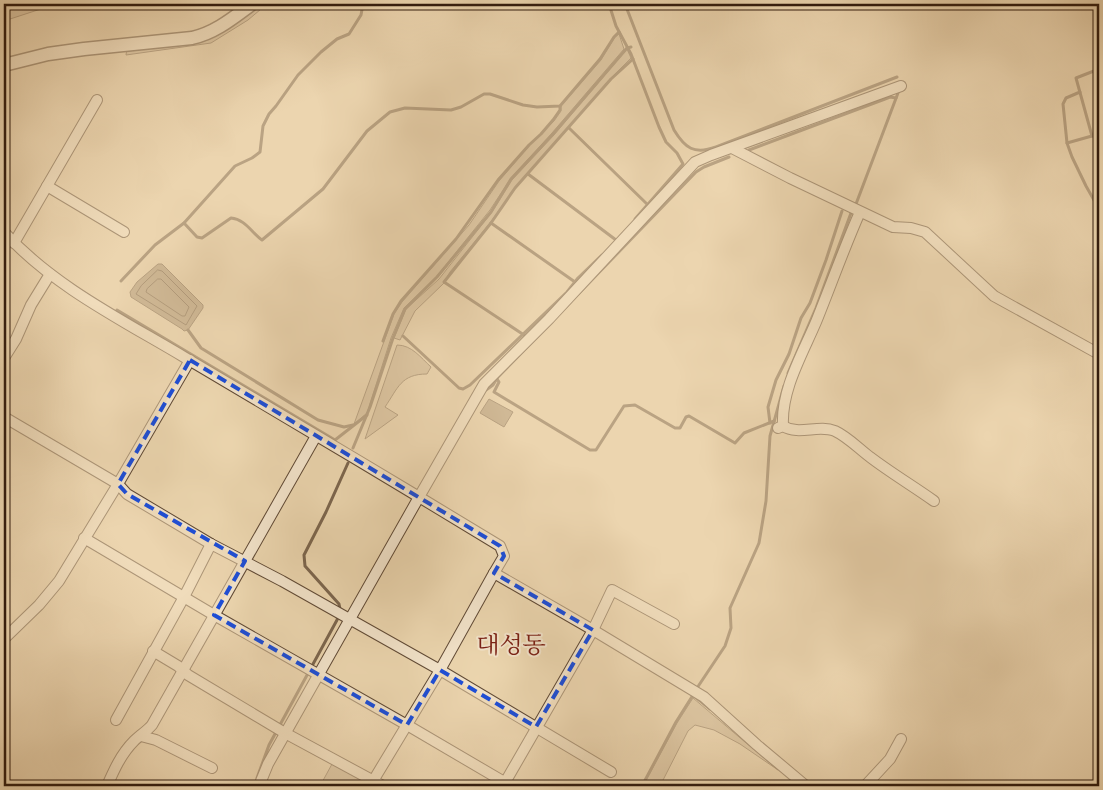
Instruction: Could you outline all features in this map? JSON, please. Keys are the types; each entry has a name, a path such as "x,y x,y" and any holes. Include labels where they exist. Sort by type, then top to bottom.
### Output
{"street":[{"path":"4,65 48,54 205,35 219,28 252,4"},
{"path":"260,786 281,730 343,616 420,497 484,384 549,319 695,162 901,86"},
{"path":"14,243 97,100"},
{"path":"732,148 893,227 925,232 994,296 1099,354"},
{"path":"47,186 124,232"},
{"path":"860,212 794,372 784,402 780,427 789,430 822,428 836,432 892,474 934,501"},
{"path":"4,232 50,274 118,318 500,546 504,556 440,670 373,783"},
{"path":"4,358 16,339 31,305 50,274"},
{"path":"4,639 50,592 59,580 118,484 190,360"},
{"path":"4,417 118,484 127,494 211,544 440,670 610,772"},
{"path":"107,786 120,759 134,741 152,725 316,436"},
{"path":"84,538 214,615 407,725 506,785 536,728 593,630 612,590 674,624"},
{"path":"116,720 211,544"},
{"path":"494,573 704,697 806,786"},
{"path":"153,651 188,675 281,730 373,783 383,786"},
{"path":"141,736 156,740 212,768"},
{"path":"865,786 890,760 901,739"}],"highlighted area":[{"path":"190,360 500,546 504,556 494,573 593,630 536,727 440,670 407,725 214,615 245,561 127,494 118,484"}],"shaded area":[{"path":"4,4 56,4 4,21"},
{"path":"260,4 267,4 248,20 211,43 126,55 127,48 196,40"},
{"path":"619,34 624,49 511,178 490,210 437,276 404,308 391,338 367,413 354,424 394,314 402,302 469,225 499,181 529,146 554,121 561,111 561,106 601,60 615,37"},
{"path":"627,49 631,58 611,78 515,188 490,223 450,272 444,283 415,311 400,340 394,338 406,309 439,279 492,212 512,180 554,135"},
{"path":"397,345 412,350 431,367 427,374 411,376 401,383 385,407 398,415 365,439"},
{"path":"693,698 778,770 740,744 714,730 695,725 688,731 660,786 643,786 677,723"},
{"path":"332,764 370,784 368,786 320,786"}],"water":[{"path":"158,264 162,264 203,305 203,308 188,330 184,331 131,297 130,292 137,282"},
{"path":"489,399 513,412 504,427 480,413"}],"waterway":[{"path":"184,223 235,166 260,152 263,126 269,114 298,75 337,39 349,34 361,15 363,4"},
{"path":"609,4 616,26 631,54 659,127 666,142 677,153 683,164 635,219"},
{"path":"625,4 674,130 686,145 696,150 716,147 897,77"},
{"path":"121,281 155,245 184,223 197,237 202,238 231,218 236,219 262,240 323,189 367,131 390,112 405,108 451,110 461,107 484,94 490,94 523,105 537,107 560,106 600,59 619,32"},
{"path":"353,448 370,407 393,338 405,309 437,277 491,212 511,179 553,134 627,48 631,47"},
{"path":"524,335 444,282 491,223 515,188 611,79 633,59"},
{"path":"1092,136 1076,78 1099,69"},
{"path":"1080,92 1066,98 1063,104 1067,143 1086,186 1099,209"},
{"path":"856,204 898,93"},
{"path":"749,150 890,97 896,98"},
{"path":"383,341 393,314 401,301 456,239 498,180 553,120 560,110 560,106"},
{"path":"569,128 648,205"},
{"path":"1067,143 1099,134"},
{"path":"486,390 493,385 498,377 696,172 729,157"},
{"path":"528,174 616,240"},
{"path":"770,423 768,407 776,380 789,354 801,318 810,303 842,211"},
{"path":"788,373 816,308 851,213"},
{"path":"491,223 575,282"},
{"path":"403,336 459,388 463,389 470,385 567,292 578,278 602,255"},
{"path":"117,310 335,440 367,415"},
{"path":"188,330 201,348 318,420 344,427 353,425"},
{"path":"497,379 499,382 494,392 590,450 596,450 624,406 635,405 675,428 680,428 686,417 689,416 735,443 744,433 774,421"},
{"path":"697,688 725,646 731,628 730,608 759,543 766,501 770,436 784,386"},
{"path":"257,778 269,745 337,620 340,609 339,604 305,566 304,555 348,463"},
{"path":"642,786 676,722 693,695 710,709"}],"district":[{"name":"대성동","path":"511,645"}]}
